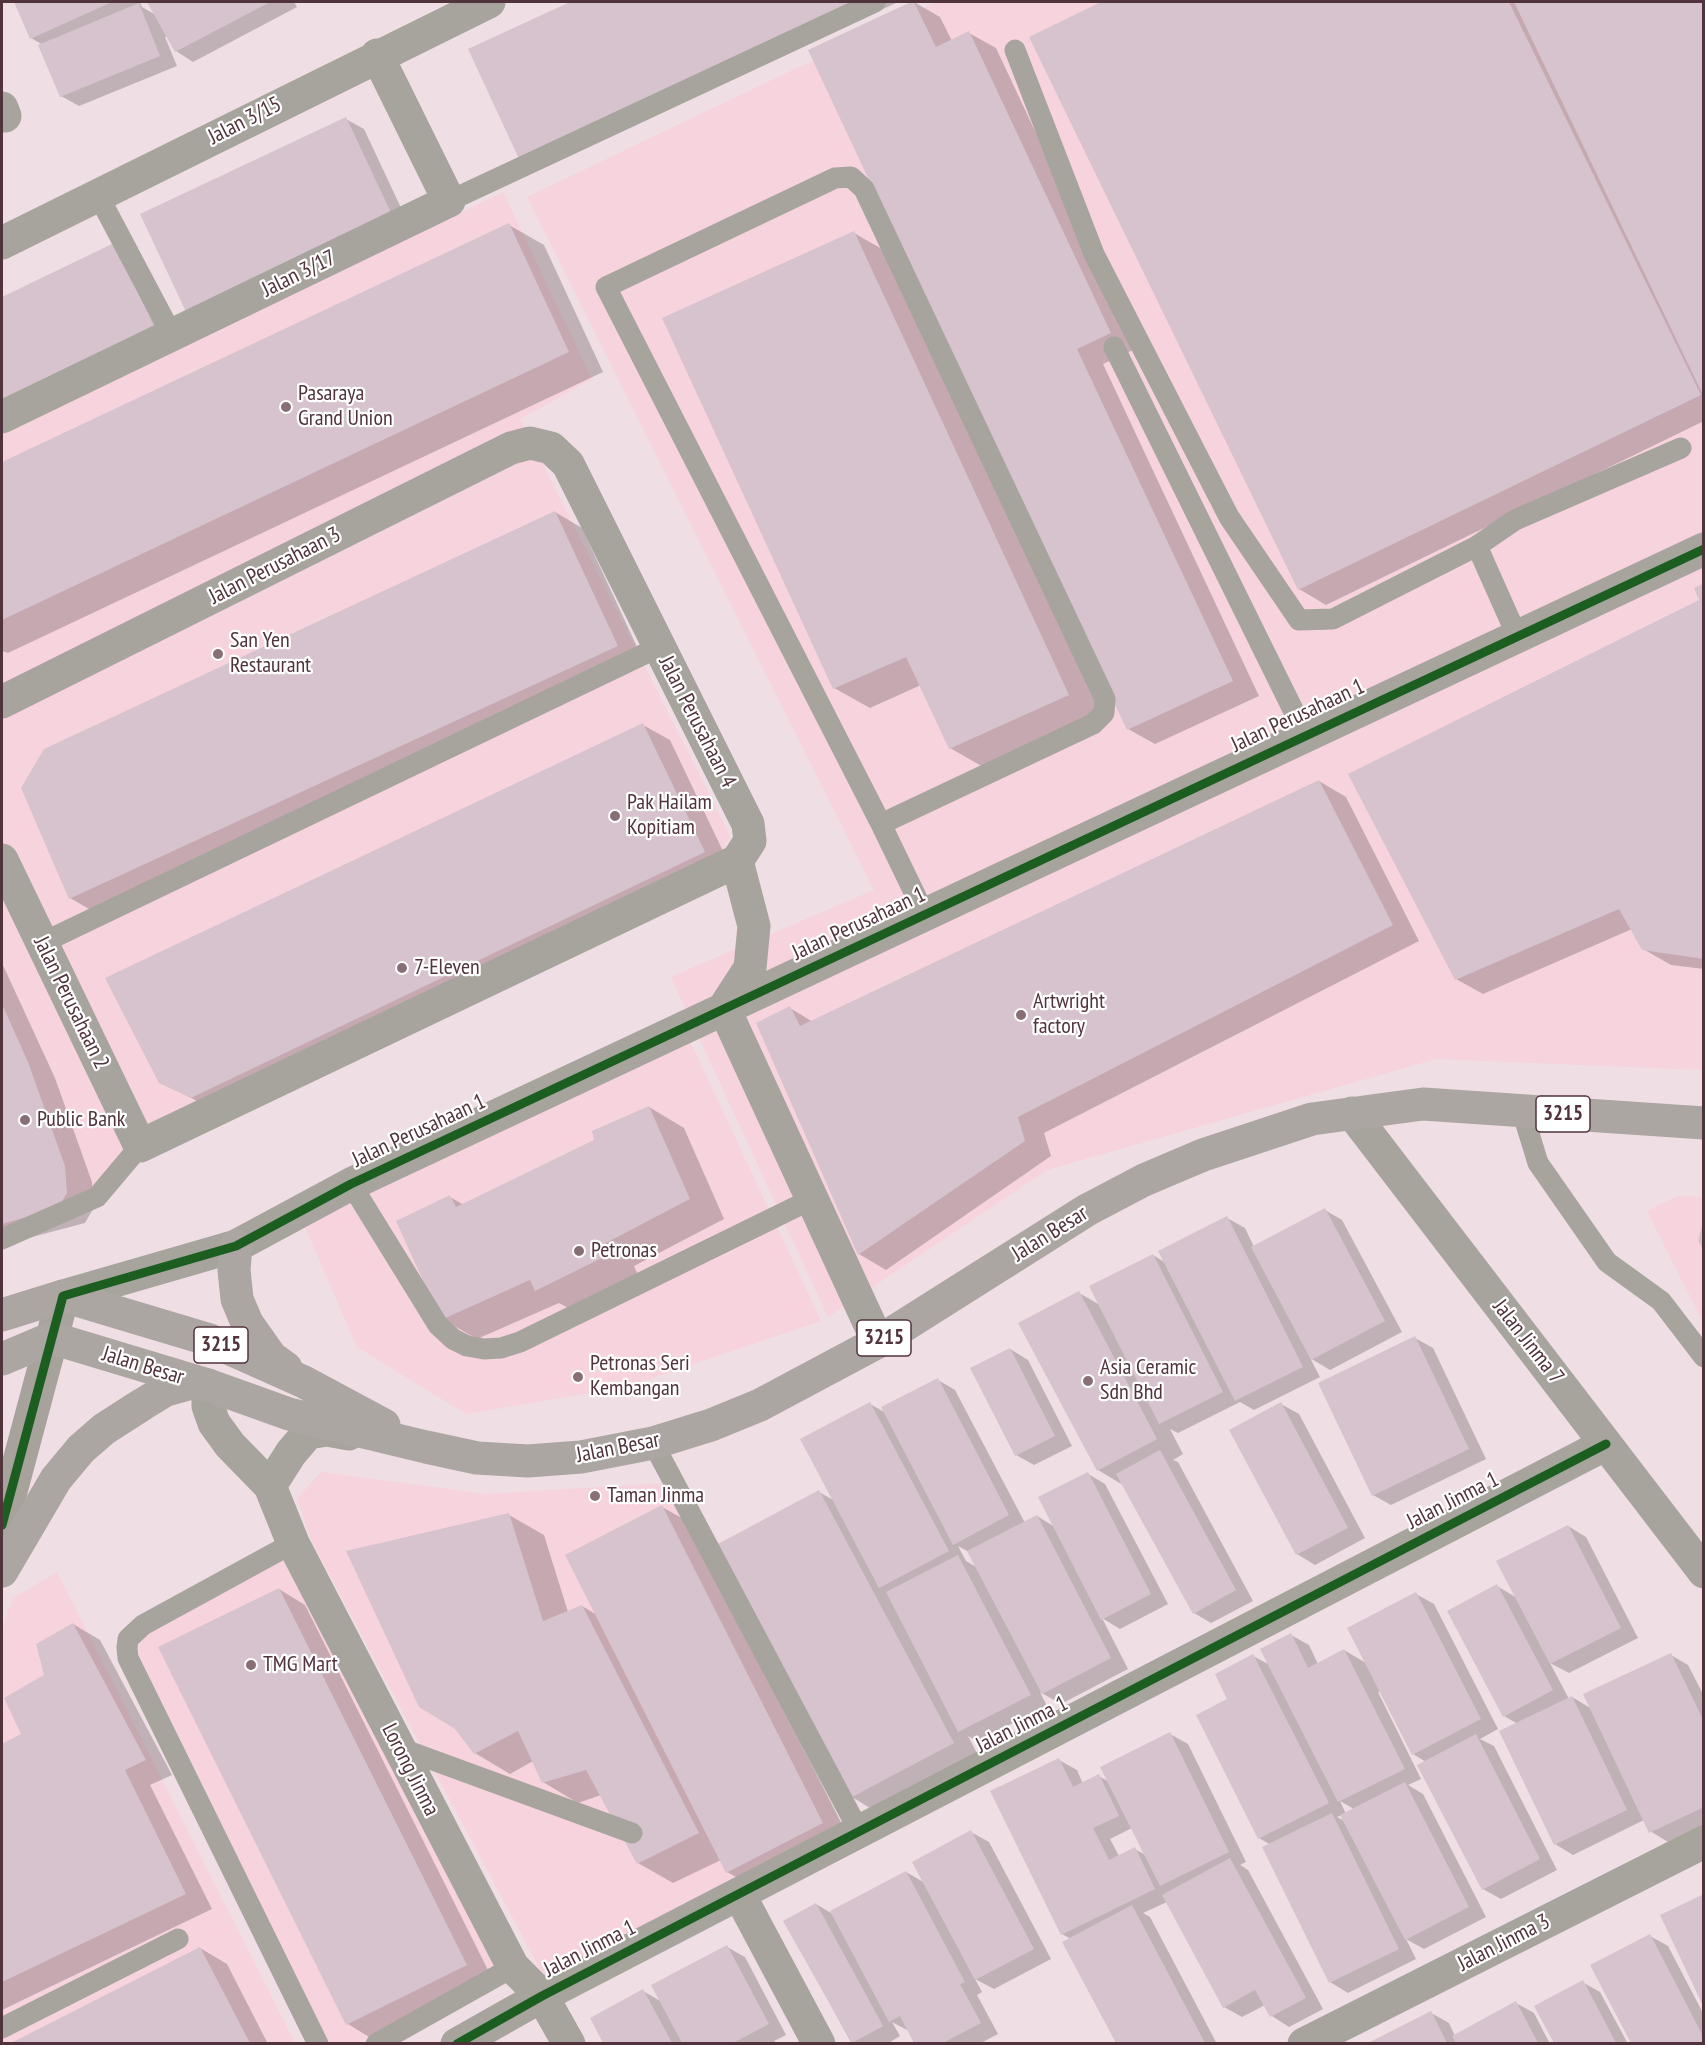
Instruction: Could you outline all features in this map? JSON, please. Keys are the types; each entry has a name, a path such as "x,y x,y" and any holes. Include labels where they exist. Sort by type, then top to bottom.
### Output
{"main road":[{"name":"Jalan Besar","path":"52,1338 289,1414 426,1447 477,1458 528,1461 581,1457 653,1443 711,1425 760,1405 878,1342 1087,1210 1144,1180 1265,1133 1312,1119 1423,1104 1704,1123"},
{"path":"236,1246 234,1270 237,1299 248,1323 271,1357 304,1382"},
{"name":"Jalan Besar","path":"63,1296 210,1340 304,1382 426,1447"},
{"path":"2,1315 63,1296"},
{"path":"2,1359 52,1338"},
{"path":"2,1571 56,1479 81,1449 104,1429 166,1390 201,1384"}],"street":[{"name":"Jalan 3/15","path":"2,243 377,55 489,2"},
{"path":"377,55 449,201"},
{"name":"Jalan 3/17","path":"2,417 449,201"},
{"name":"Jalan Perusahaan 3","path":"2,702 511,448 530,443 551,448"},
{"name":"Jalan Perusahaan 4","path":"551,448 568,464 748,824 750,842 737,861"},
{"name":"Jalan Perusahaan 1","path":"63,1296 236,1246 351,1184 1305,734 1704,549"},
{"name":"Jalan Perusahaan 2","path":"2,860 140,1146"},
{"path":"140,1146 737,861 754,926 750,968 724,1008 878,1342"},
{"name":"Jalan Jinma 7","path":"1352,1113 1704,1572"},
{"path":"2,1525 63,1296"},
{"name":"Lorong Jinma","path":"201,1384 214,1423 230,1445 270,1485 293,1543 513,1967 542,1996 568,2043"},
{"path":"270,1485 291,1453 308,1433 327,1430 426,1447"},
{"name":"Jalan Jinma 1","path":"457,2043 542,1996 1606,1444"},
{"name":"Jalan Jinma 3","path":"1304,2043 1704,1842"},
{"path":"739,1894 819,2043"}],"lane":[{"path":"449,201 875,2"},
{"path":"1015,50 1094,254 1228,517 1299,620 1334,620 1477,546 1515,520 1681,448"},
{"path":"881,824 1093,724 1104,713 1104,699 864,189 851,177 835,178 606,287 881,824 925,915"},
{"path":"98,195 171,335"},
{"path":"1114,347 1305,734"},
{"path":"1477,546 1517,636"},
{"path":"42,943 659,647"},
{"path":"1522,1111 1538,1163 1607,1262 1661,1300 1704,1357"},
{"path":"2,1239 97,1197 140,1146"},
{"path":"351,1184 438,1324 453,1339 467,1346 484,1349 501,1348 520,1342 812,1199"},
{"path":"653,1443 859,1831"},
{"path":"293,1543 143,1625 128,1639 127,1648 128,1658 318,2043"},
{"path":"398,1747 632,1833"},
{"path":"2,2028 178,1940"},
{"path":"376,2043 513,1967"}],"shaded area":[{"path":"935,2 1703,2 1703,1070 1436,1059 1047,1170 828,1317 671,977 874,890 527,197"},
{"path":"503,192 592,379 520,419 730,836 722,851 144,1127 92,1189 2,1228 2,435"},
{"path":"690,1041 821,1321 626,1387 466,1414 357,1347 304,1225"},
{"path":"1678,1196 1703,1197 1703,1322 1647,1211"},
{"path":"321,1472 486,1494 666,1483 842,1826 545,1978 313,1544 297,1499"},
{"path":"284,1558 496,1966 359,2043 329,2043 141,1660 138,1647 147,1635"},
{"path":"57,1572 295,2043 2,2043 2,1629 13,1598"}],"building":[{"path":"14,2 112,2 30,39"},
{"path":"147,2 270,2 175,52"},
{"path":"570,2 859,2 520,161 468,49"},
{"path":"914,2 936,47 969,31 1111,333 1077,349 1233,681 1127,730 808,50"},
{"path":"1101,2 1509,2 1701,395 1298,590 1029,37"},
{"path":"1514,2 1704,2 1704,397"},
{"path":"139,3 160,56 60,97 38,45"},
{"path":"346,117 393,217 187,314 140,214"},
{"name":"Pasaraya Grand Union","path":"509,223 569,352 2,620 2,462"},
{"path":"854,231 1069,695 949,749 906,657 833,689 662,318"},
{"path":"114,243 154,326 2,399 2,297"},
{"path":"555,511 618,646 69,899 21,788 44,749"},
{"path":"1704,583 1704,959 1642,950 1619,909 1455,980 1348,774 1699,600 1694,588"},
{"path":"643,723 705,852 191,1098 159,1083 105,978"},
{"name":"Artwright factory","path":"1319,780 1393,925 1018,1117 1025,1141 858,1255 756,1023 790,1006 800,1026"},
{"name":"Public Bank","path":"2,1004 28,1062 65,1166 67,1193 58,1208 2,1224"},
{"path":"649,1106 690,1199 600,1246 604,1257 535,1291 530,1280 441,1320 396,1221 450,1195 456,1207 594,1140 592,1131"},
{"path":"1325,1208 1385,1321 1311,1360 1251,1247"},
{"path":"1227,1216 1303,1367 1235,1401 1158,1251"},
{"path":"1704,1223 1704,1252 1698,1240"},
{"path":"1153,1254 1223,1392 1159,1424 1089,1286"},
{"name":"Asia Ceramic Sdn Bhd","path":"1079,1291 1157,1439 1097,1471 1018,1323"},
{"path":"1415,1336 1469,1449 1372,1496 1318,1383"},
{"path":"1010,1348 1055,1436 1015,1456 970,1368"},
{"path":"938,1378 1009,1515 953,1545 881,1407"},
{"path":"870,1402 949,1551 879,1588 800,1439"},
{"path":"1281,1402 1348,1528 1296,1555 1229,1430"},
{"path":"1160,1450 1236,1590 1193,1614 1116,1474"},
{"path":"1088,1472 1151,1594 1101,1620 1038,1497"},
{"path":"819,1490 954,1743 850,1798 716,1545"},
{"path":"662,1505 823,1823 726,1873 565,1555"},
{"path":"509,1513 543,1621 582,1605 699,1833 637,1864 586,1770 542,1783 518,1731 474,1754 455,1729 419,1707 346,1551"},
{"path":"1037,1515 1111,1658 1042,1694 967,1551"},
{"path":"1568,1525 1621,1628 1550,1664 1496,1561"},
{"path":"958,1555 1031,1695 958,1732 886,1592"},
{"path":"1497,1584 1553,1690 1503,1717 1447,1611"},
{"path":"279,1588 467,1965 346,2025 158,1647"},
{"path":"1416,1592 1481,1719 1412,1755 1347,1628"},
{"path":"73,1623 146,1760 125,1770 186,1894 2,1982 2,1744 21,1734 4,1698 44,1675 36,1644"},
{"path":"1291,1633 1308,1668 1344,1649 1405,1769 1338,1802 1260,1649"},
{"path":"1671,1653 1704,1722 1704,1807 1649,1833 1583,1694"},
{"path":"1253,1654 1329,1803 1258,1839 1196,1715 1227,1699 1215,1674"},
{"path":"1572,1696 1627,1810 1554,1845 1499,1731"},
{"path":"1170,1732 1229,1852 1160,1886 1100,1767"},
{"path":"1476,1734 1540,1859 1482,1890 1417,1765"},
{"path":"1059,1758 1073,1787 1099,1774 1119,1816 1093,1828 1109,1860 1135,1847 1155,1889 1061,1935 990,1791"},
{"path":"1405,1782 1469,1907 1405,1940 1340,1815"},
{"path":"1332,1813 1399,1949 1329,1983 1262,1847"},
{"path":"971,1830 1034,1949 975,1980 912,1862"},
{"path":"1230,1858 1306,1998 1270,2017 1255,1990 1223,2008 1162,1895"},
{"path":"906,1871 965,1982 960,1984 981,2023 943,2043 914,2043 900,2016 889,2022 830,1911"},
{"path":"1704,1894 1704,2008 1660,1915"},
{"path":"816,1903 883,2026 852,2043 783,1921"},
{"path":"1132,1905 1205,2043 1116,2043 1062,1942"},
{"path":"1650,1934 1704,2038 1704,2043 1631,2043 1590,1965"},
{"path":"727,1945 769,2024 733,2043 682,2043 651,1985"},
{"path":"200,1947 250,2043 11,2043"},
{"path":"1583,1980 1616,2043 1554,2043 1534,2006"},
{"path":"643,1989 672,2043 603,2043 590,2018"},
{"path":"1516,2001 1538,2043 1456,2043 1452,2036"},
{"path":"1431,2011 1447,2043 1368,2043"}],"cycle path":[{"path":"2,1525 63,1296 236,1246 351,1184 1704,549"},
{"path":"457,2044 542,1996 1606,1444"}],"place":[{"name":"Pasaraya Grand Union","path":"286,407"},
{"name":"San Yen Restaurant","path":"218,654"},
{"name":"Pak Hailam Kopitiam","path":"615,816"},
{"name":"7-Eleven","path":"402,968"},
{"name":"Artwright factory","path":"1021,1015"},
{"name":"Public Bank","path":"25,1120"},
{"name":"Petronas","path":"579,1251"},
{"name":"Petronas Seri Kembangan","path":"578,1377"},
{"name":"Asia Ceramic Sdn Bhd","path":"1088,1381"},
{"name":"Taman Jinma","path":"595,1496"},
{"name":"TMG Mart","path":"251,1665"}]}
